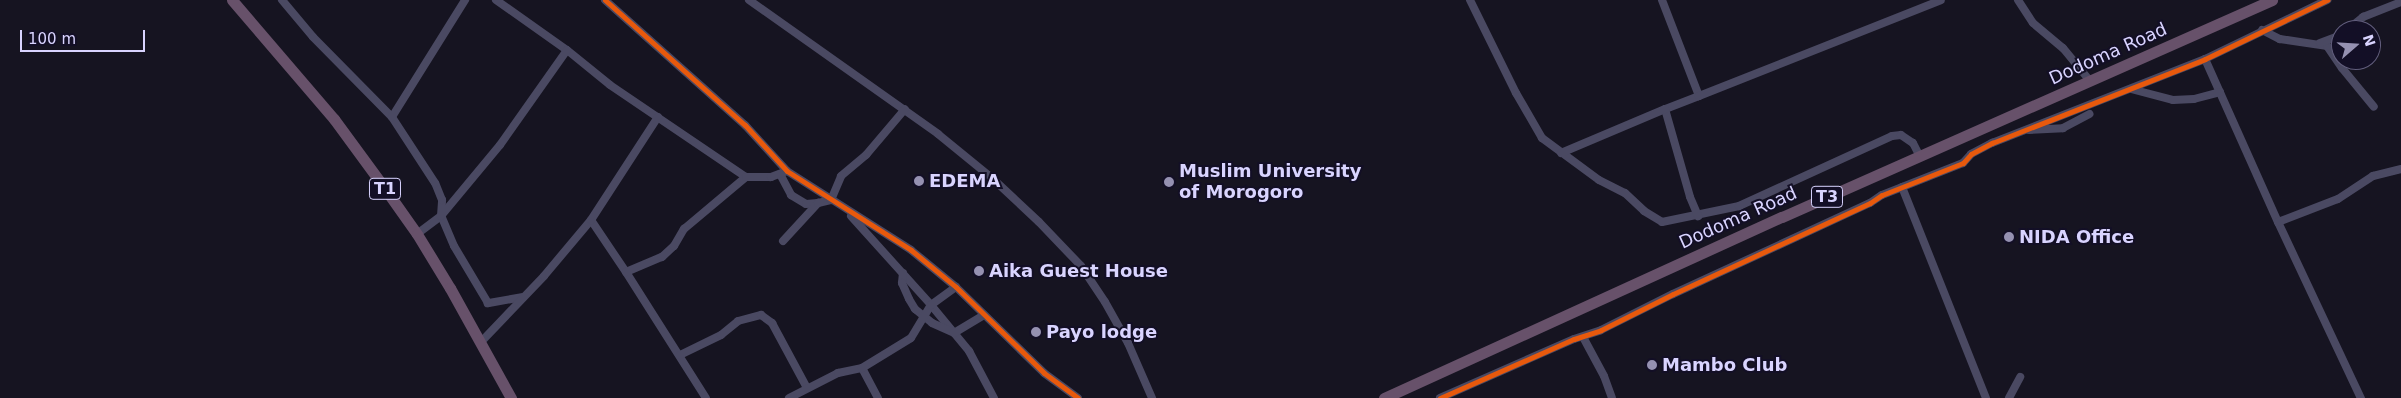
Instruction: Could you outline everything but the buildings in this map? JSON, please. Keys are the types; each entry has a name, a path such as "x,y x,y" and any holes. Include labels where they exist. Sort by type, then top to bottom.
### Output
{"highway":[{"name":"T1","path":"232,0 334,120 417,234 481,342 511,398"},
{"name":"Dodoma Road","path":"1384,398 1782,217 2272,0"}],"street":[{"path":"282,0 313,37 392,117 435,183 442,200 441,216 454,246 488,303 524,297"},
{"path":"392,117 465,0"},
{"path":"496,0 567,50 610,86 746,177 771,177 784,172"},
{"path":"605,0 738,119 784,172 911,250 956,287 1044,373 1078,398"},
{"path":"749,0 906,109 992,178 1039,222 1081,266 1105,302 1128,343 1152,398"},
{"path":"1470,0 1528,117 1542,138 1599,180 1625,193 1644,211 1662,222 1739,206 1892,136 1901,136 1913,143 1920,157"},
{"path":"1662,0 1699,96"},
{"path":"1561,153 1665,109 1941,0"},
{"path":"2018,0 2033,22 2063,48 2090,81"},
{"path":"1440,398 1601,330 1672,294 1870,203 1882,195 1962,162 1971,154 2024,129 2131,89 2205,58 2327,0"},
{"path":"2358,20 2363,16 2401,2"},
{"path":"2262,30 2280,39 2327,46 2342,68 2374,107"},
{"path":"2316,43 2331,38"},
{"path":"417,234 441,216 500,145 567,50"},
{"path":"2205,58 2278,222 2361,398"},
{"path":"2131,89 2173,100 2194,99 2220,92"},
{"path":"831,200 841,176 866,155 906,109"},
{"path":"1665,109 1690,197 1698,216"},
{"path":"2024,129 2063,128 2090,114"},
{"path":"481,342 544,276 591,220 658,117"},
{"path":"2278,222 2338,199 2373,176 2401,169"},
{"path":"784,172 791,195 806,204 831,200"},
{"path":"626,272 662,257 674,246 684,229 746,177"},
{"path":"1902,187 1986,398"},
{"path":"783,241 818,203"},
{"path":"844,208 931,305 969,351 994,398"},
{"path":"591,220 706,398"},
{"path":"903,273 902,283 909,299 923,318 954,333"},
{"path":"789,398 838,373 862,368 911,338 931,305 956,287"},
{"path":"680,355 721,335 738,321 761,315 772,323 806,388"},
{"path":"954,333 984,315"},
{"path":"1583,336 1604,376 1612,398"},
{"path":"862,368 878,398"},
{"path":"2009,398 2020,377"}],"cycle path":[{"path":"605,0 745,125 787,171 911,250 956,287 1044,373 1078,398"},
{"path":"1440,398 1574,339 1601,330 1673,294 1870,203 1882,195 1963,163 1971,154 1992,143 2205,59 2327,0"}],"place":[{"name":"EDEMA","path":"919,181"},
{"name":"Muslim University of Morogoro","path":"1169,182"},
{"name":"NIDA Office","path":"2009,237"},
{"name":"Aika Guest House","path":"979,271"},
{"name":"Payo lodge","path":"1036,332"},
{"name":"Mambo Club","path":"1652,365"}]}
